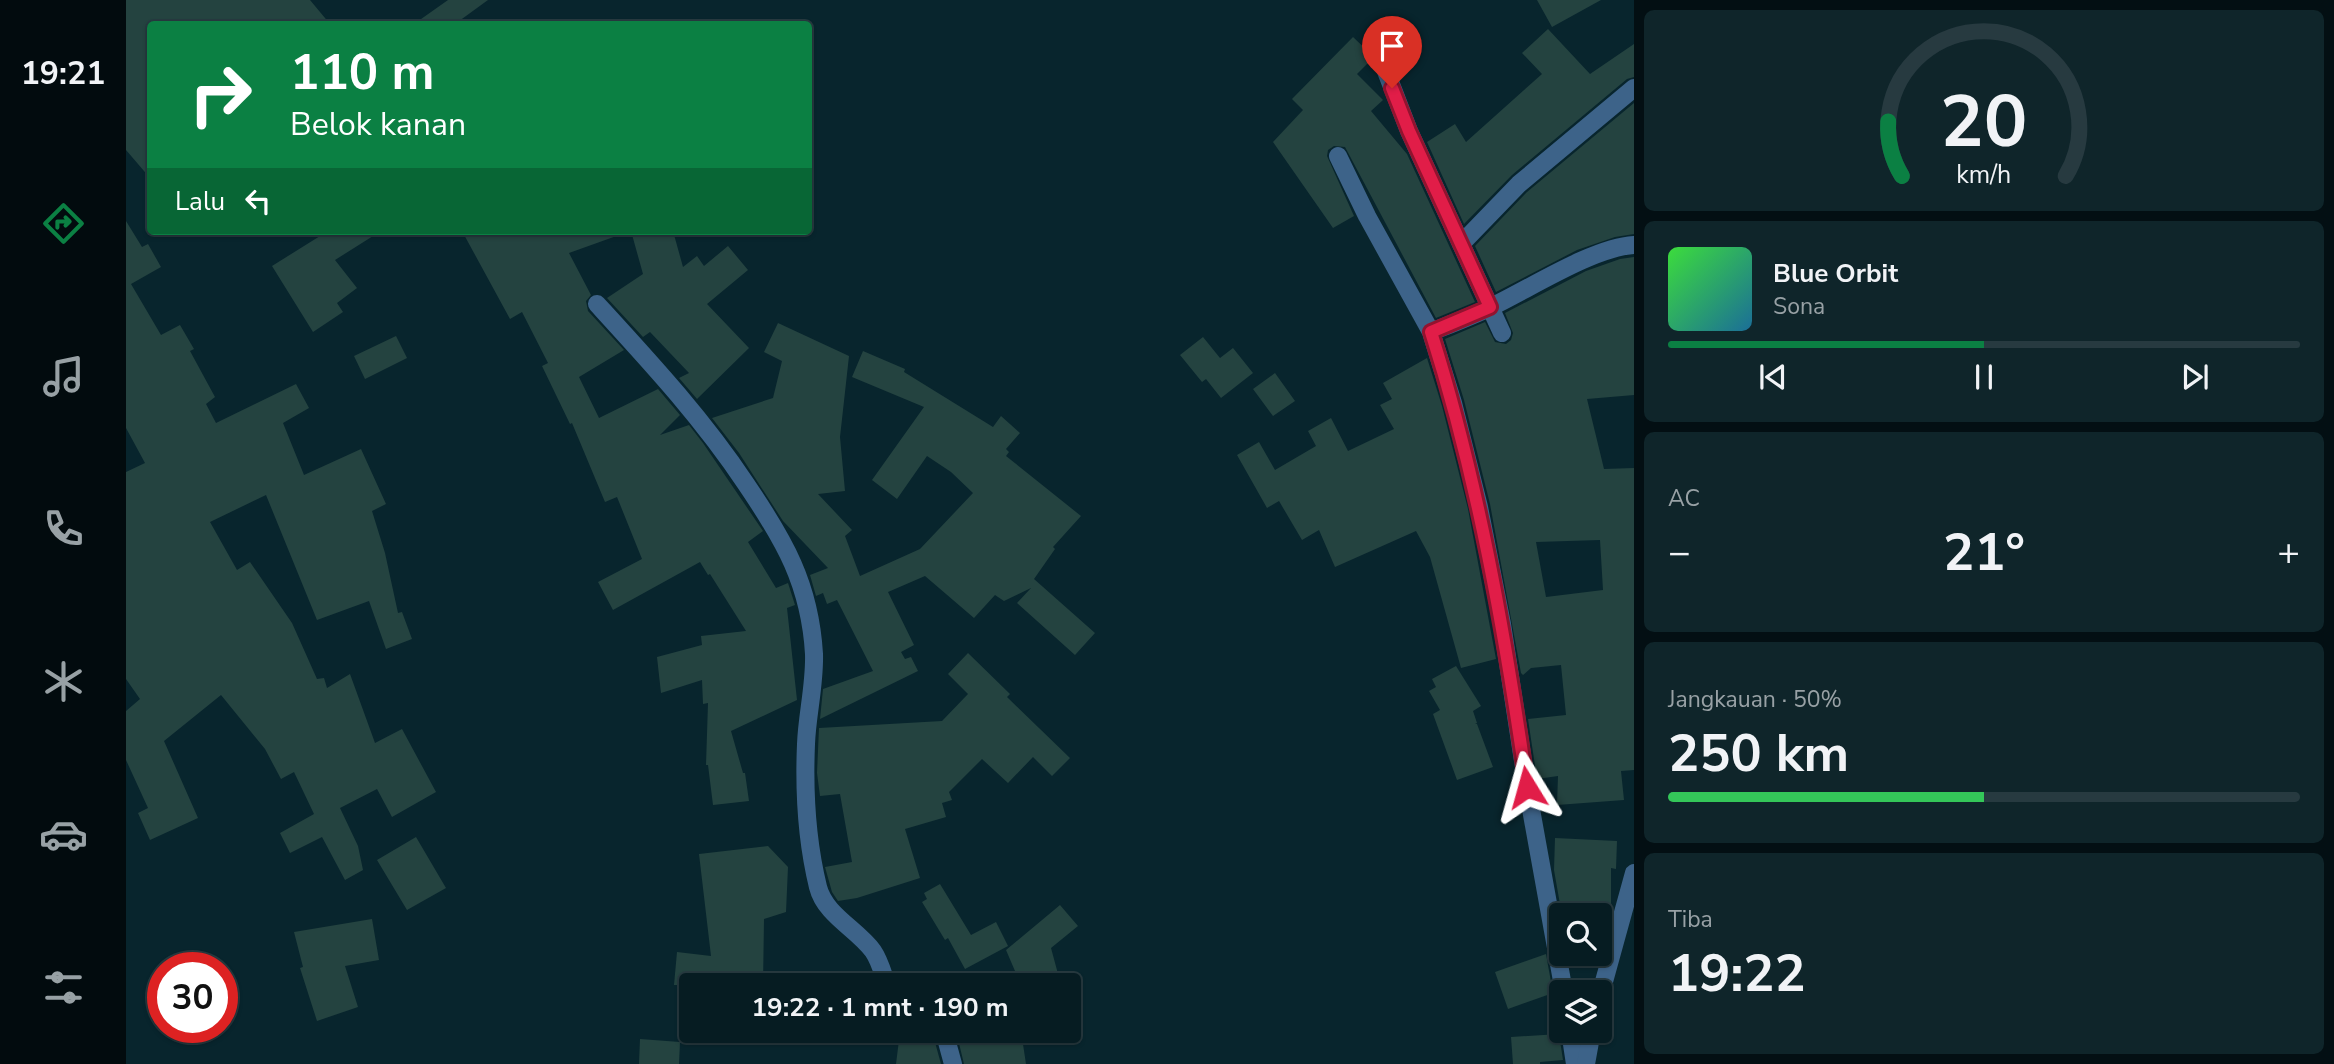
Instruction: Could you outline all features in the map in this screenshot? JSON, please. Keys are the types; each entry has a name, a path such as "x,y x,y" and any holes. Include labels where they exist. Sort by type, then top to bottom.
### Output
{"street":[{"path":"1384,66 1409,131 1502,333"},
{"path":"1461,244 1519,184 1634,88"},
{"path":"1338,156 1367,216 1431,332 1453,402 1506,649 1561,980"},
{"path":"1431,332 1592,258 1625,245 1634,245"},
{"path":"597,304 685,400 729,458 779,533 795,565 809,619 814,656 806,745 808,813 819,891 839,918 873,951 882,973"},
{"path":"1604,980 1634,873"},
{"path":"947,1043 953,1064"},
{"path":"1572,1043 1575,1064"},
{"path":"1586,1064 1590,1043"}],"building":[{"path":"126,0 310,0 328,21 147,21 147,174 126,150"},
{"path":"448,0 488,0 459,21 418,21"},
{"path":"1537,0 1601,0 1552,27"},
{"path":"1548,29 1590,74 1634,44 1634,77 1627,79 1512,175 1464,224 1427,142 1455,124 1466,142 1542,74 1522,53"},
{"path":"1353,37 1374,57 1357,74 1383,100 1371,111 1407,154 1475,302 1436,318 1345,147 1334,146 1328,150 1327,156 1354,216 1333,228 1273,142 1303,110 1292,99"},
{"path":"1634,103 1634,234 1615,237 1577,250 1496,292 1475,246 1527,192"},
{"path":"126,221 142,247 148,244 161,267 131,284 161,335 180,325 194,349 190,351 215,397 206,404 216,423 296,384 309,408 283,423 304,475 361,449 386,504 372,511 385,553 398,613 402,612 412,639 386,649 369,601 317,620 266,495 210,522 237,570 250,562 292,623 317,679 324,678 327,688 350,674 375,743 402,729 436,792 392,817 377,789 340,808 358,846 363,870 345,880 322,837 290,853 280,833 314,814 294,772 281,779 265,749 221,695 164,741 198,818 150,840 138,813 148,808 126,760 126,711 140,699 126,679 126,472 145,463 126,428"},
{"path":"322,235 375,235 335,260 357,288 337,303 343,312 313,332 272,266"},
{"path":"464,235 619,235 569,253 591,295 586,301 588,311 624,350 579,377 599,418 658,389 680,415 660,435 689,425 763,531 748,542 776,588 788,583 795,605 787,608 797,700 731,731 745,773 749,801 713,805 706,765 708,703 703,704 702,680 661,693 657,657 702,645 701,636 746,631 700,562 613,610 598,582 642,559 617,497 605,502 572,423 570,424 542,366 548,363 522,312 510,319"},
{"path":"632,235 674,235 683,267 697,256 704,266 728,246 748,270 707,304 749,348 697,399 679,378 689,373 650,332 643,337 607,298 643,274"},
{"path":"1634,257 1634,395 1587,399 1604,469 1634,468 1634,770 1621,771 1624,800 1557,805 1558,776 1537,779 1528,719 1566,715 1561,665 1531,668 1523,675 1521,673 1490,504 1464,400 1445,339 1485,322 1495,342 1506,344 1513,333 1505,313 1586,271","holes":["1600,540 1603,590 1546,597 1536,542"]},
{"path":"778,323 849,356 840,437 845,491 818,494 852,530 845,536 860,576 920,549 973,493 951,472 927,456 897,499 872,480 924,407 852,377 863,351 905,369 904,372 993,427 1001,416 1020,433 1006,449 1009,452 1006,456 1081,516 1053,547 1055,549 1034,579 1095,633 1075,655 1017,603 1031,588 1004,601 995,595 974,618 925,576 888,592 914,645 901,652 905,659 911,657 918,671 820,719 823,689 873,671 837,600 827,604 823,593 816,596 810,575 828,568 783,521 739,453 712,418 773,398 782,361 764,352"},
{"path":"396,336 407,358 365,379 354,356"},
{"path":"1203,337 1220,358 1233,348 1253,373 1221,398 1206,379 1202,382 1180,355"},
{"path":"1427,358 1468,509 1496,659 1461,668 1430,557 1416,531 1335,567 1319,530 1302,540 1279,501 1267,508 1237,455 1259,442 1275,470 1316,446 1308,431 1331,418 1348,451 1394,429 1380,405 1392,399 1383,383"},
{"path":"1275,373 1295,401 1273,416 1253,389"},
{"path":"968,653 1010,694 1007,697 1070,758 1052,776 1033,757 1008,783 982,759 949,792 952,800 942,803 946,817 905,829 920,878 857,898 838,901 832,892 825,867 852,862 840,794 820,796 817,773 819,728 942,721 968,694 948,674"},
{"path":"1456,666 1481,706 1473,711 1477,723 1475,724 1493,767 1457,780 1433,714 1440,710 1429,691 1436,687 1432,679"},
{"path":"416,837 446,888 407,910 377,860"},
{"path":"1555,838 1617,841 1616,869 1611,868 1611,903 1560,903 1554,870"},
{"path":"768,846 788,867 786,912 764,919 763,973 679,973 679,985 674,985 677,952 711,956 699,854"},
{"path":"940,884 971,935 996,922 1008,946 965,969 948,938 945,940 922,902 927,899 924,893"},
{"path":"1060,905 1078,926 1051,948 1058,973 1016,973 1006,950"},
{"path":"372,919 379,960 345,966 358,1007 317,1021 300,968 303,967 294,932"},
{"path":"1546,954 1551,980 1549,994 1508,1009 1495,972"},
{"path":"1549,1035 1549,1043 1560,1043 1563,1060 1540,1064 1513,1064 1511,1037"},
{"path":"640,1039 680,1043 679,1064 639,1064"},
{"path":"899,1043 935,1043 941,1064 896,1064"},
{"path":"959,1043 1023,1043 1026,1064 964,1064"}],"route":[{"path":"1392,88 1490,307 1431,332 1453,402 1479,507 1506,649 1527,787"}]}
